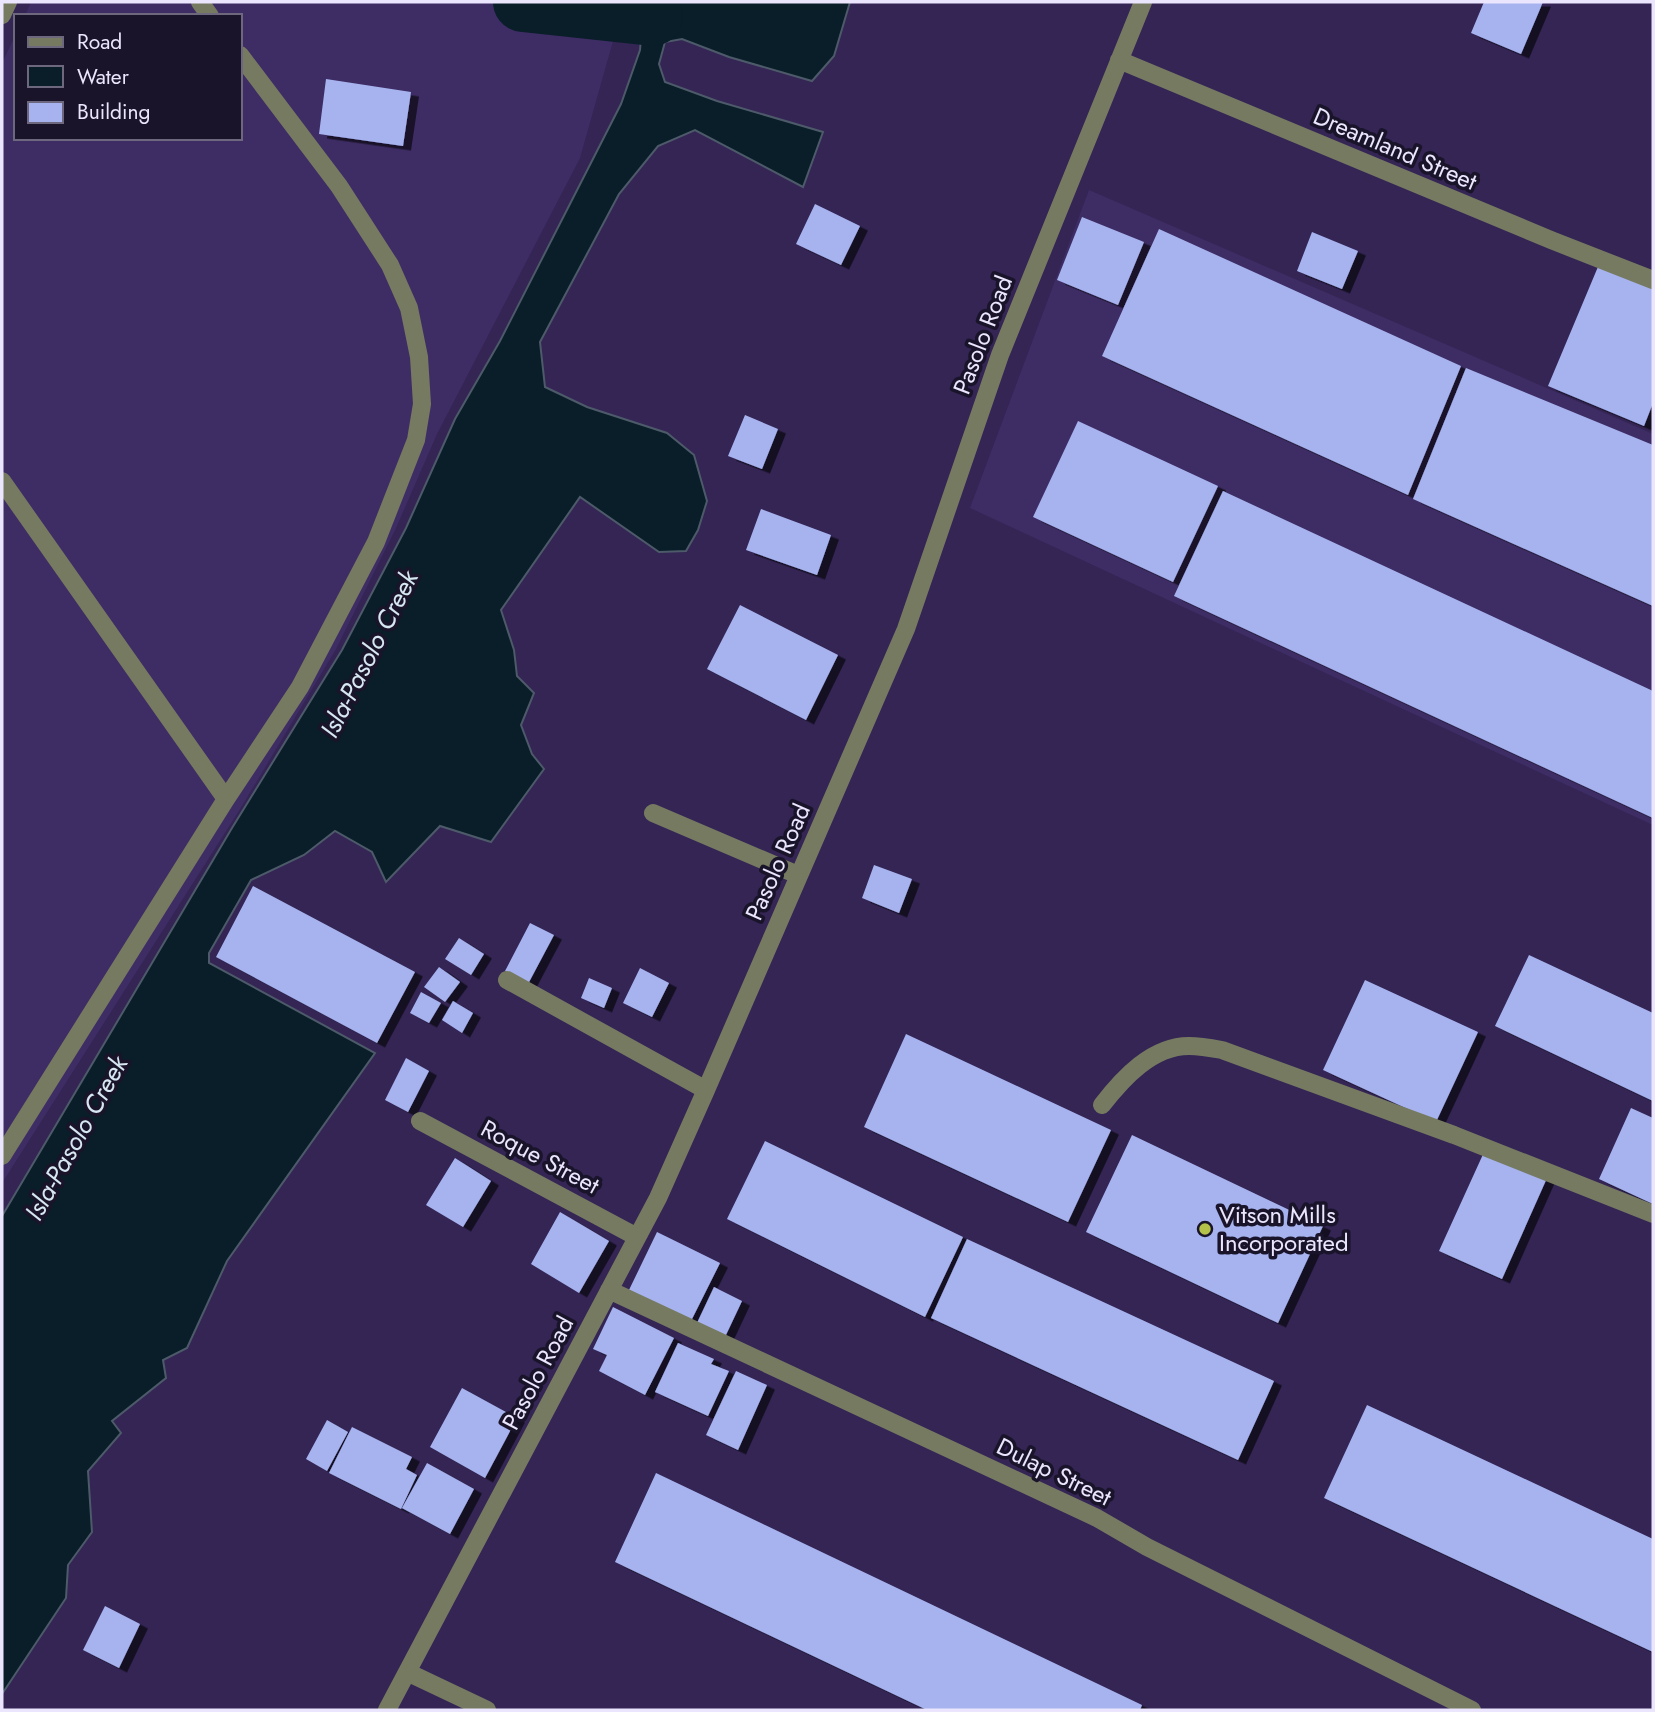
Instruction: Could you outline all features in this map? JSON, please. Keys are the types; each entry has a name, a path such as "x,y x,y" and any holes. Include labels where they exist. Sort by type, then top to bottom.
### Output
{"street":[{"path":"2,15 8,2"},
{"name":"Pasolo Road","path":"387,1710 658,1198 706,1090 906,629 1000,355 1143,2"},
{"path":"2,1156 226,799 300,687 376,542 416,440 422,404 419,357 409,308 390,265 338,186 242,58"},
{"name":"Dreamland Street","path":"1119,60 1551,240 1653,279"},
{"path":"2,481 226,799"},
{"path":"653,813 798,875"},
{"path":"507,980 706,1090"},
{"path":"1102,1105 1123,1078 1160,1052 1187,1046 1222,1050 1454,1135 1653,1214"},
{"name":"Roque Street","path":"421,1121 637,1237"},
{"name":"Dulap Street","path":"609,1290 1097,1518 1147,1547 1472,1710"},
{"path":"408,1672 487,1710"}],"shaded area":[{"path":"31,2 592,2 615,34 580,158 437,434 396,528 336,649 242,806 2,1183 2,63 14,38 14,140 242,140 242,14 26,14"},
{"path":"1089,190 1653,434 1653,825 970,508"}],"water":[{"name":"Isla-Pasolo Creek","path":"596,2 850,2 834,56 812,81 729,57 682,39 665,42 659,64 665,82 717,101 823,132 803,187 695,130 658,146 619,194 540,342 545,387 587,407 667,433 694,455 707,501 698,530 686,551 659,552 580,497 501,610 514,650 517,676 534,693 521,725 532,754 544,769 491,842 440,826 386,882 372,852 335,831 304,855 251,880 209,953 209,963 375,1053 227,1261 187,1348 163,1360 166,1378 112,1421 121,1433 88,1471 92,1532 68,1565 66,1598 2,1694 2,1216 232,828 342,650 406,528 455,419 500,341 621,104 640,50 642,26 638,21 609,16"}],"building":[{"path":"1484,2 1543,2 1521,54 1471,33"},
{"path":"326,79 411,92 403,146 319,134"},
{"path":"815,204 860,226 841,265 796,244"},
{"path":"1082,217 1144,242 1118,305 1057,280"},
{"path":"1159,229 1461,366 1408,495 1102,356"},
{"path":"1312,232 1358,251 1342,289 1297,271"},
{"path":"1600,262 1653,284 1653,403 1644,426 1548,386"},
{"path":"1466,368 1653,445 1653,606 1413,499"},
{"path":"745,415 778,429 762,469 728,456"},
{"path":"1078,421 1218,486 1173,582 1033,517"},
{"path":"1223,491 1653,691 1653,818 1174,596"},
{"path":"761,509 831,535 817,575 746,550"},
{"path":"740,605 838,655 806,720 707,669"},
{"path":"874,865 912,879 899,913 862,898"},
{"path":"253,886 415,972 377,1043 216,957"},
{"path":"530,923 554,935 528,984 505,971"},
{"path":"459,938 484,954 471,975 445,959"},
{"path":"1529,955 1653,1013 1653,1101 1495,1026"},
{"path":"439,967 460,982 445,1002 424,987"},
{"path":"640,968 669,983 652,1017 623,1003"},
{"path":"589,978 612,988 604,1008 581,998"},
{"path":"1365,980 1478,1032 1436,1122 1323,1070"},
{"path":"421,992 441,1003 429,1023 410,1013"},
{"path":"453,1001 473,1013 462,1033 442,1020"},
{"path":"906,1034 1111,1130 1068,1222 864,1127"},
{"path":"406,1058 429,1071 408,1112 385,1100"},
{"path":"1631,1108 1653,1118 1653,1204 1599,1179"},
{"name":"Vitson Mills Incorporated","path":"1132,1135 1323,1226 1278,1323 1086,1232"},
{"path":"765,1141 963,1237 925,1317 727,1219"},
{"path":"1485,1150 1547,1178 1502,1279 1439,1251"},
{"path":"455,1158 491,1181 463,1227 426,1205"},
{"path":"560,1212 609,1241 579,1293 531,1264"},
{"path":"657,1232 720,1263 691,1321 629,1290"},
{"path":"967,1239 1274,1381 1238,1460 931,1318"},
{"path":"714,1287 742,1301 725,1337 697,1323"},
{"path":"613,1307 674,1338 645,1395 599,1371 607,1355 593,1349"},
{"path":"678,1343 714,1359 711,1364 729,1371 708,1416 655,1392"},
{"path":"736,1371 767,1385 738,1450 706,1435"},
{"path":"462,1388 517,1418 485,1478 430,1447"},
{"path":"1367,1405 1653,1539 1653,1652 1324,1498"},
{"path":"327,1420 348,1432 327,1471 306,1459"},
{"path":"352,1427 412,1457 406,1469 417,1475 401,1509 329,1473"},
{"path":"427,1463 474,1489 450,1534 402,1508"},
{"path":"656,1473 1142,1705 1140,1710 927,1710 615,1562"},
{"path":"105,1606 140,1624 119,1668 83,1650"}],"waterway":[{"path":"523,2 653,16"}],"place":[{"name":"Vitson Mills Incorporated","path":"1205,1229"}]}
